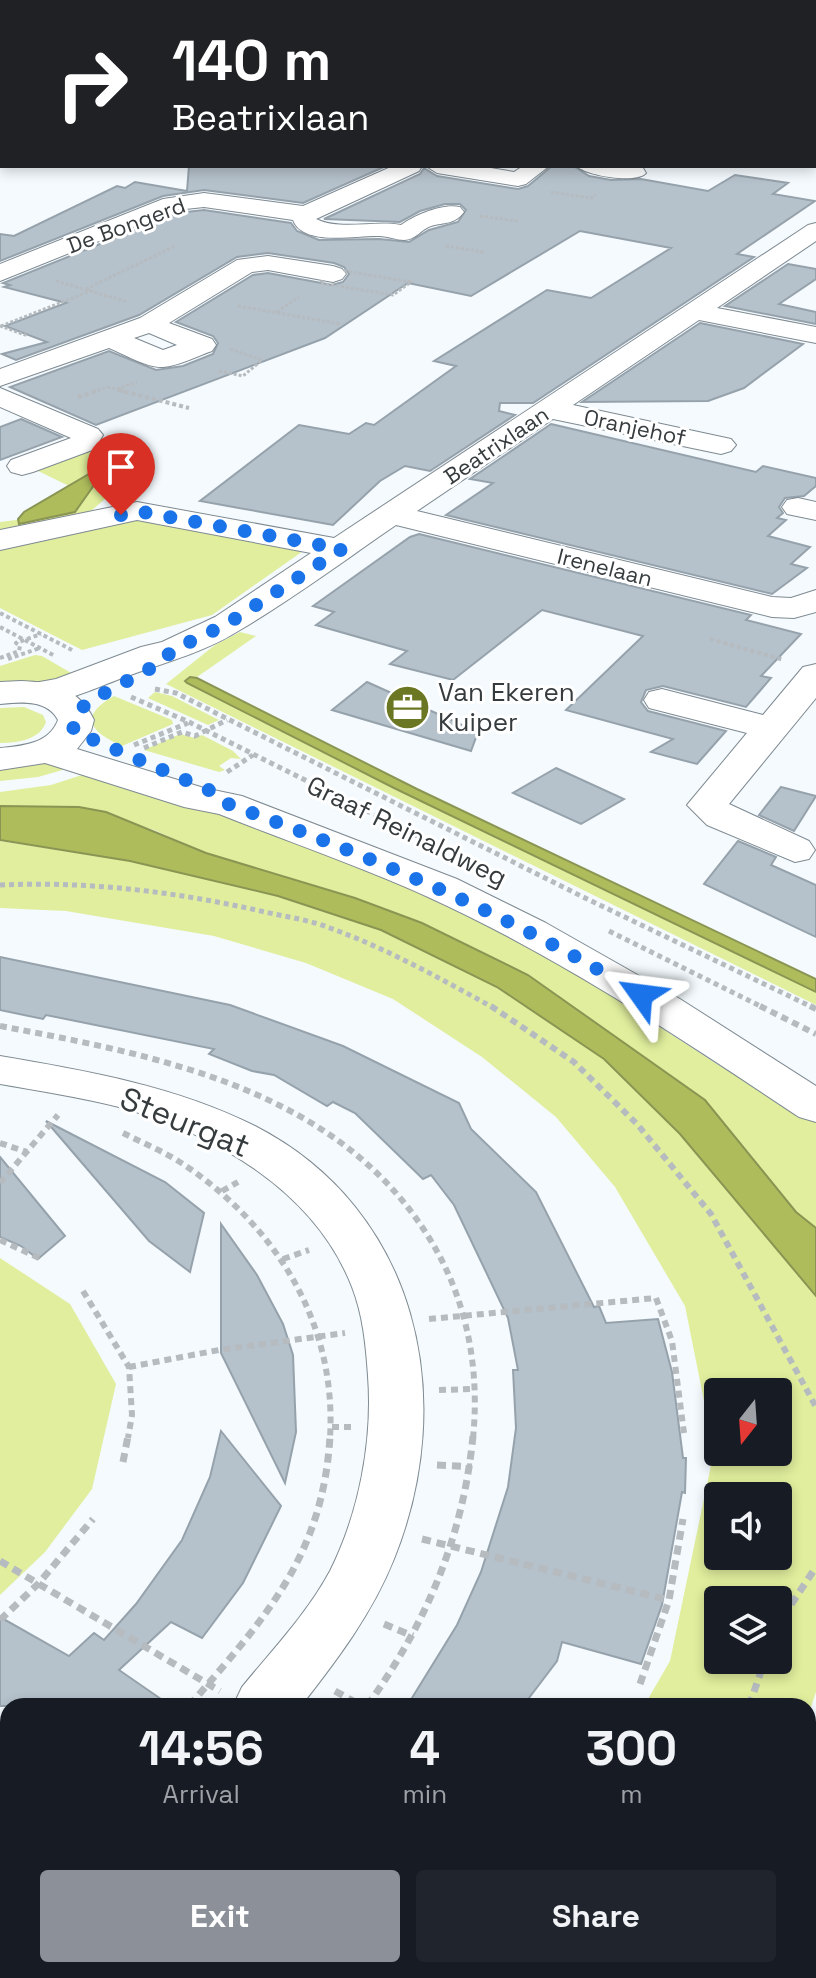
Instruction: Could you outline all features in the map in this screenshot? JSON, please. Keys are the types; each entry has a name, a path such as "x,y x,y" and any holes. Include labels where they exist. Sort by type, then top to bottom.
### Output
{"street":[{"path":"304,213 406,168"},
{"path":"449,168 518,179 535,168"},
{"path":"601,168 635,173"},
{"name":"De Bongerd","path":"5,271 178,202 215,201 304,213 307,225 346,232 375,228 405,233 426,219 441,219 452,212"},
{"name":"Beatrixlaan","path":"7,682 64,688 111,679 164,661 171,651 227,624 395,515 816,230"},
{"path":"293,267 346,232"},
{"path":"781,253 816,259"},
{"path":"0,378 158,319 246,265 268,263 333,274"},
{"path":"694,311 816,335"},
{"path":"109,338 162,359 202,345 158,319"},
{"path":"0,397 88,435 85,443 22,466"},
{"name":"Oranjehof","path":"549,409 721,445"},
{"path":"0,540 137,511 342,549"},
{"name":"Irenelaan","path":"395,515 772,607 794,608 816,600"},
{"path":"795,850 721,817 707,805 771,728 803,668"},
{"name":"Beatrixlaan","path":"64,732 111,679"},
{"path":"0,759 64,732 61,701 7,682"},
{"path":"662,700 771,728"},
{"name":"Graaf Reinaldweg","path":"64,732 198,799 227,791 442,888 531,932 664,1008 816,1107"},
{"name":"Steurgat","path":"0,1070 139,1098 205,1123 258,1150 333,1210 352,1235 381,1289 396,1366 397,1423 392,1466 376,1529 352,1586 252,1698"}],"path":[{"path":"86,289 175,246"},
{"path":"5,271 93,290 158,319"},
{"path":"1,326 93,290"},
{"path":"194,298 341,324"},
{"path":"35,412 107,387 189,408"},
{"path":"112,454 128,462"},
{"path":"0,613 42,634 111,679 176,693 816,1009"},
{"name":"Graaf Reinaldweg","path":"0,627 111,679 253,755 450,852"},
{"path":"7,682 19,651 20,646 16,643 42,634"},
{"path":"710,639 803,668"},
{"path":"7,682 41,647"},
{"path":"227,791 222,776 253,755"},
{"path":"0,885 62,882 116,887 213,900 328,927 414,964 500,1011 574,1062 637,1124 711,1214 816,1407"},
{"path":"605,929 816,1034"},
{"path":"0,1183 61,1111 70,1114"},
{"path":"115,1130 177,1160 216,1186 246,1213 283,1259 314,1312 333,1399 332,1444 312,1534 279,1595 196,1698"},
{"path":"0,1143 27,1152"},
{"path":"0,1240 39,1258"},
{"path":"83,1291 129,1367 132,1415 123,1462"},
{"path":"129,1367 390,1325 656,1298 672,1341 684,1433"},
{"path":"0,1620 38,1584 93,1519"},
{"path":"640,1684 669,1600 683,1519"},
{"path":"376,1529 669,1600"},
{"path":"0,1561 208,1684 239,1698"},
{"path":"792,1603 816,1567"},
{"path":"752,1698 760,1674"}],"shaded area":[{"path":"139,447 109,464 75,512 19,524 18,519 24,512"},
{"path":"88,451 110,462 69,486 34,469"},
{"path":"107,467 136,472 90,515 0,532 0,522 74,513"},
{"path":"126,519 306,549 212,615 82,650 0,608 0,548"},
{"path":"240,632 256,636 197,677 187,678 187,683 394,788 816,992 816,1005 166,684 215,645"},
{"path":"35,655 78,677 66,681 0,682 0,666"},
{"path":"190,677 816,979 816,992 394,788 187,683 185,681"},
{"path":"155,692 172,696 219,720 208,725 148,698"},
{"path":"114,696 172,720 173,724 122,746 102,735 92,724 95,711"},
{"path":"24,707 43,715 46,722 43,728 33,737 0,743 0,708"},
{"path":"180,734 195,738 202,735 233,751 241,759 231,758 219,766 225,770 219,772 144,750"},
{"path":"46,763 73,767 38,777 0,781 0,766"},
{"path":"82,775 95,779 101,776 228,816 360,865 547,954 723,1068 816,1121 816,1228 796,1212 705,1100 528,975 422,923 355,898 206,853 154,830 79,807 0,806 0,792 51,785"},
{"path":"0,806 79,807 106,812 206,853 355,898 422,923 528,975 705,1100 796,1212 816,1228 816,1296 680,1134 604,1059 497,987 381,930 278,896 130,861 0,840"},
{"path":"0,841 130,861 278,896 381,930 497,987 604,1059 680,1134 816,1296 814,1698 649,1698 670,1661 704,1499 704,1570 792,1570 792,1482 708,1482 711,1466 792,1466 792,1378 704,1378 704,1401 685,1306 615,1187 556,1117 482,1057 393,999 306,963 214,936 66,911 0,908"},
{"path":"0,1258 70,1304 116,1384 92,1489 45,1552 0,1595"}],"building":[{"path":"189,168 382,168 303,203 204,190 163,196 0,261 0,234 14,236 117,186 125,188 135,182 187,191"},
{"path":"424,168 437,176 518,189 528,186 550,168 577,168 589,176 611,180 641,179 708,191 735,175 788,183 773,194 815,201 737,254 754,257 533,403 500,403 499,411 515,415 430,471 405,466 380,481 333,525 200,501 299,425 349,434 366,423 374,425 456,366 434,361 547,290 591,298 671,248 580,231 471,296 408,283 325,338 96,425 10,387 109,351 156,370 183,366 213,354 218,343 213,336 176,322 253,275 268,273 332,285 343,282 349,274 344,267 334,263 268,253 237,257 139,315 16,360 2,354 47,342 5,326 66,303 4,287 10,285 3,283 177,213 204,210 291,223 297,231 319,240 409,242 429,230 458,222 466,210 460,204 445,204 420,211 400,222 324,219 420,174"},
{"path":"788,264 816,269 816,279 779,304 816,312 816,324 725,306"},
{"path":"700,323 803,344 744,388 708,401 582,402"},
{"path":"21,419 62,437 0,460 0,427"},
{"path":"551,424 756,472 763,466 816,478 816,486 804,496 785,498 779,507 783,513 777,518 786,520 768,536 810,547 791,564 807,568 772,594 446,515 493,483 470,479"},
{"path":"419,534 751,615 746,620 801,634 761,676 771,678 746,707 663,686 646,690 641,702 648,711 726,731 697,764 651,752 673,739 566,710 643,636 542,610 453,680 390,664 407,651 316,625 334,612 313,606 410,537"},
{"path":"367,682 478,732 471,751 332,710"},
{"path":"556,768 624,799 581,824 513,793"},
{"path":"781,787 816,796 794,831 759,815"},
{"path":"738,841 776,857 771,865 816,885 816,937 704,884"},
{"path":"0,957 230,1005 343,1046 459,1103 471,1129 536,1192 594,1307 599,1306 606,1323 658,1319 672,1372 683,1458 686,1458 685,1493 682,1492 662,1605 641,1664 562,1642 557,1661 529,1698 412,1698 457,1625 481,1572 508,1487 516,1428 513,1370 518,1370 508,1318 454,1205 431,1175 423,1179 355,1113 333,1102 327,1106 274,1075 252,1071 209,1054 214,1049 46,1015 43,1019 0,1010"},
{"path":"46,1121 165,1182 204,1213 190,1272 149,1241"},
{"path":"0,1157 65,1236 38,1259 21,1246 0,1237"},
{"path":"221,1224 257,1275 283,1324 293,1355 296,1432 285,1483 221,1353"},
{"path":"221,1431 281,1506 243,1583 202,1638 171,1622 119,1670 159,1698 0,1698 0,1617 69,1656 94,1633 104,1640 136,1604 182,1540 210,1477"}],"place":[{"name":"Van Ekeren Kuiper","path":"407,707"}],"route":[{"path":"121,515 137,511 342,549 227,624 171,651 164,661 88,702 75,715 73,731 220,795 228,804 442,888 531,932 641,995"}]}
